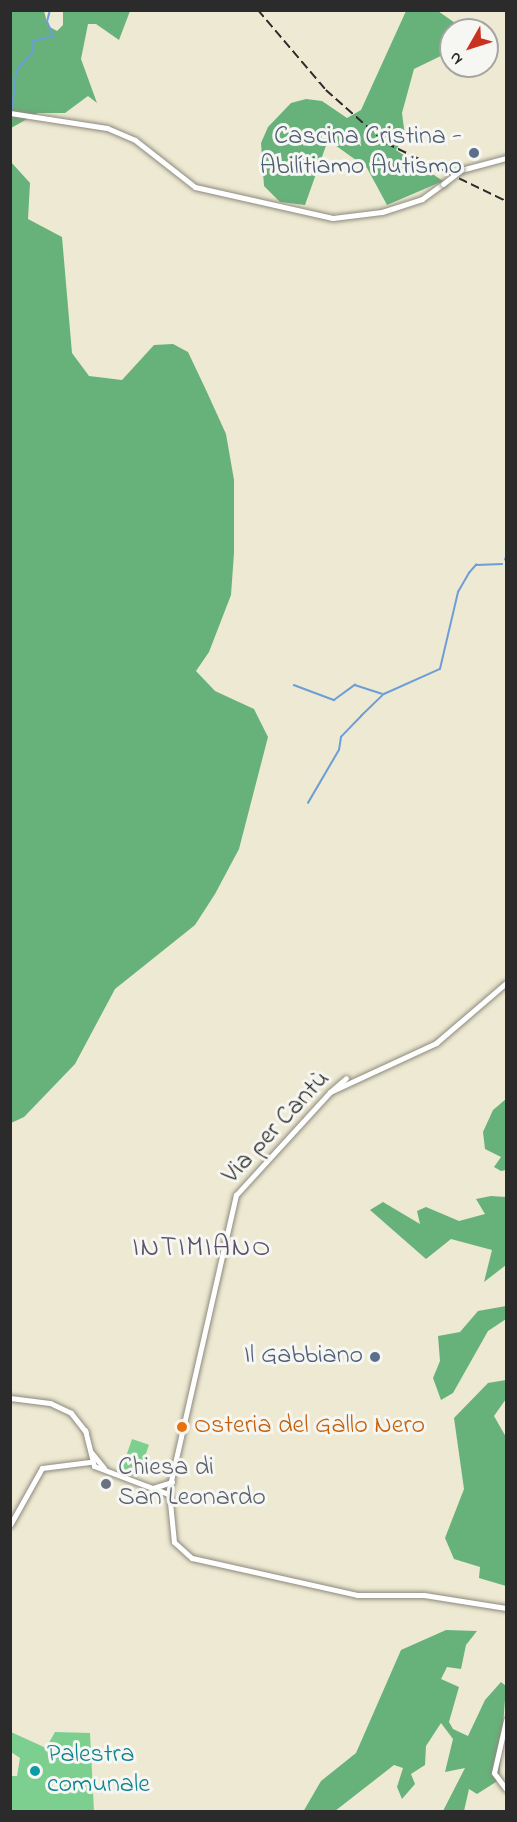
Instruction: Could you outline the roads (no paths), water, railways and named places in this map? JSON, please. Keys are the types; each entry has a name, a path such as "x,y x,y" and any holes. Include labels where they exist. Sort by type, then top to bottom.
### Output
{"street":[{"path":"10,113 95,124 125,135 195,187 333,218 382,212 422,199 461,170 507,158"},
{"name":"Via per Cantù","path":"165,1490 173,1481 236,1195 330,1092 358,1075 436,1043 507,983"},
{"path":"10,1398 50,1403 77,1417 86,1430 93,1458 107,1470"},
{"path":"86,1430 90,1462"},
{"path":"10,1525 42,1468 90,1462 152,1488 165,1490 171,1535 182,1552 251,1575 357,1595 424,1595 507,1608"},
{"path":"507,1720 494,1773 507,1789"}],"waterway":[{"path":"12,110 16,71 32,53 32,41 53,36 47,22 50,10"},
{"path":"308,803 339,750 341,737 361,716 384,694 440,669 458,592 469,573 476,565 502,564"},
{"path":"294,685 334,700 355,685 382,694"}],"railway":[{"path":"258,10 326,90 386,143 506,201"}],"place":[{"name":"Cascina Cristina - Abilítiamo Autismo","path":"474,153"},
{"name":"Il Gabbiano","path":"375,1357"},
{"name":"Osteria del Gallo Nero","path":"182,1427"},
{"name":"Chiesa di San Leonardo","path":"106,1484"},
{"name":"Palestra comunale","path":"35,1771"}],"district":[{"name":"INTIMIANO","path":"202,1249"}]}
